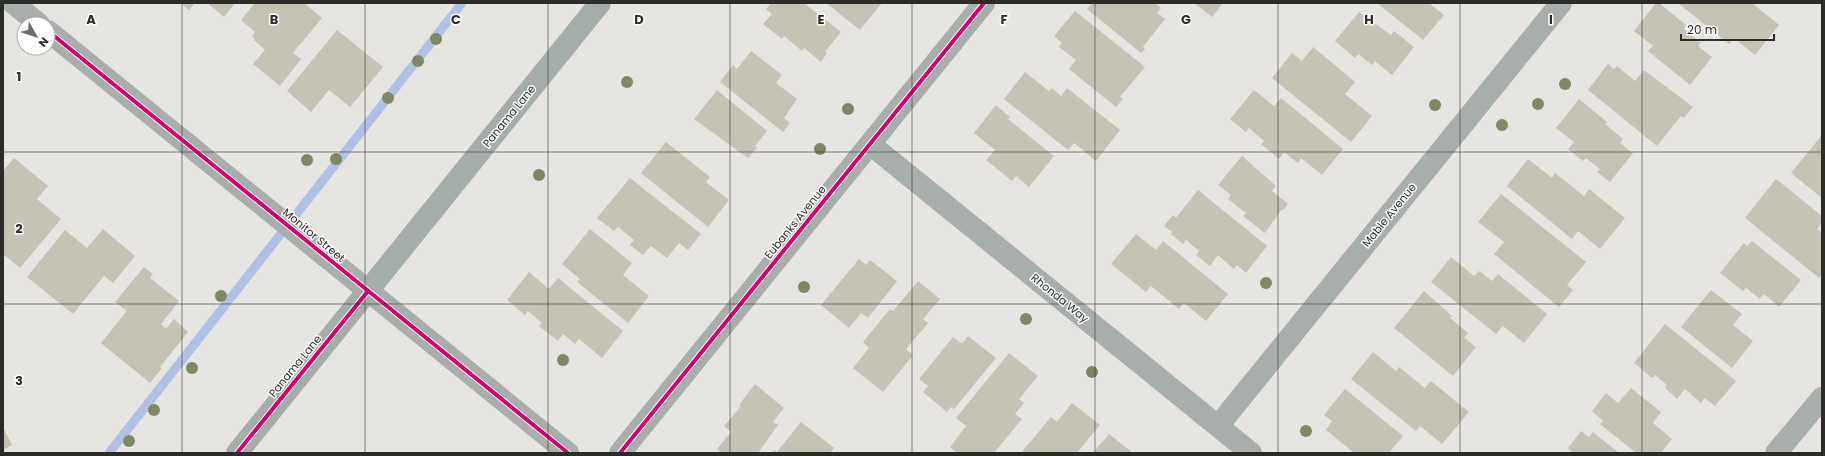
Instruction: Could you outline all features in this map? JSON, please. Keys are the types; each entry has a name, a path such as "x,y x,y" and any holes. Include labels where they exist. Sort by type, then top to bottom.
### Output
{"main road":[{"name":"Panama Lane","path":"237,453 600,3"}],"street":[{"path":"13,3 29,16"},
{"name":"Eubanks Avenue","path":"620,453 984,3"},
{"name":"Mable Avenue","path":"1218,426 1561,3"},
{"name":"Monitor Street","path":"56,38 568,453"},
{"name":"Rhonda Way","path":"870,144 1251,453"},
{"path":"1776,453 1822,398"}],"building":[{"path":"181,3 195,3 189,10"},
{"path":"207,3 235,3 224,17"},
{"path":"255,3 304,3 322,18 293,53 301,59 280,86 253,64 265,50 252,37 255,32 241,20"},
{"path":"771,3 804,3 841,32 825,52 827,53 821,62 804,48 802,51 784,36 782,39 763,24 772,14 766,9"},
{"path":"826,3 882,3 860,30"},
{"path":"1092,3 1155,3 1161,8 1157,13 1165,19 1143,47 1145,49 1141,53 1087,9"},
{"path":"1194,3 1223,3 1212,17"},
{"path":"1377,3 1429,3 1444,15 1423,40"},
{"path":"1656,3 1659,3 1686,25 1684,29 1701,43 1698,46 1712,57 1690,85 1648,51 1653,46 1634,31"},
{"path":"1678,3 1752,3 1779,25 1755,55 1734,38 1729,44"},
{"path":"1075,11 1145,67 1120,97 1123,99 1116,107 1069,69 1076,60 1059,47 1062,43 1054,36"},
{"path":"1359,12 1391,35 1394,31 1414,47 1392,75 1375,61 1372,65 1358,54 1355,58 1335,41"},
{"path":"337,30 383,67 350,107 329,90 311,112 287,91"},
{"path":"1313,47 1355,82 1345,94 1372,116 1351,142 1272,78 1292,53 1302,61"},
{"path":"751,51 782,75 776,83 797,99 784,118 790,123 783,132 720,82 733,65 737,69"},
{"path":"1608,64 1614,69 1617,66 1635,81 1644,70 1693,107 1684,118 1681,116 1657,146 1588,90"},
{"path":"1025,72 1049,91 1052,88 1061,96 1067,88 1120,130 1096,161 1074,143 1068,150 1004,99"},
{"path":"717,90 767,131 755,146 757,148 748,158 694,119"},
{"path":"1254,90 1274,106 1281,98 1343,149 1322,175 1301,158 1298,163 1284,152 1279,159 1261,144 1264,141 1249,128 1246,132 1230,119"},
{"path":"1579,99 1607,122 1605,124 1623,139 1620,143 1633,153 1610,182 1597,172 1600,169 1586,158 1583,161 1568,149 1574,142 1556,128"},
{"path":"996,105 1010,117 1008,119 1054,156 1029,187 1016,176 1012,181 986,160 995,150 974,133"},
{"path":"1822,135 1822,198 1791,173"},
{"path":"666,142 710,177 706,182 729,200 708,227 641,173"},
{"path":"1242,156 1276,186 1272,191 1288,204 1283,210 1282,209 1265,233 1243,216 1246,213 1228,199 1231,195 1218,185"},
{"path":"14,158 48,186 37,199 61,219 20,268 3,254 3,171"},
{"path":"1528,159 1552,178 1555,173 1584,196 1589,189 1625,218 1600,249 1578,231 1572,239 1507,186"},
{"path":"630,178 701,234 688,250 679,243 667,258 651,246 643,255 630,245 634,240 618,227 614,231 597,218"},
{"path":"1776,179 1822,216 1822,222 1817,229 1822,233 1822,274 1819,278 1745,218"},
{"path":"1198,190 1267,246 1246,273 1237,265 1234,269 1218,255 1210,266 1196,255 1199,251 1186,240 1183,244 1164,226 1173,215 1176,218"},
{"path":"1501,194 1586,262 1567,285 1573,290 1559,307 1494,254 1504,242 1478,222"},
{"path":"103,229 135,256 113,283 104,276 73,314 27,277 65,230 87,248"},
{"path":"590,229 632,263 623,275 649,296 628,323 577,282 580,279 562,264"},
{"path":"1136,234 1156,250 1163,241 1228,294 1206,321 1184,303 1179,309 1151,286 1146,292 1111,264"},
{"path":"1752,241 1801,280 1779,307 1764,294 1760,299 1746,288 1743,291 1720,273 1744,243 1747,246"},
{"path":"1451,257 1474,276 1479,271 1492,281 1498,274 1547,314 1524,343 1503,326 1496,334 1431,282"},
{"path":"859,259 866,265 870,260 897,281 868,318 861,313 849,328 821,305"},
{"path":"144,267 153,274 150,278 179,301 161,324 166,329 174,319 188,332 160,367 162,368 150,383 101,343 127,311 115,302"},
{"path":"529,272 549,289 558,278 623,331 602,358 579,339 575,344 563,334 558,341 539,326 542,323 528,311 525,315 507,300"},
{"path":"918,281 940,299 923,319 928,323 906,349 913,355 883,392 853,368 869,348 863,342 890,309 893,311"},
{"path":"1711,290 1742,314 1733,325 1753,341 1732,368 1681,327"},
{"path":"1424,291 1452,316 1450,318 1468,333 1464,338 1476,347 1453,376 1394,328"},
{"path":"1665,324 1736,381 1715,406 1705,398 1701,403 1685,389 1677,399 1665,388 1667,385 1655,375 1652,378 1634,363"},
{"path":"968,336 996,358 954,409 951,407 947,412 923,392 928,386 919,379 953,337 962,344"},
{"path":"1373,352 1396,371 1399,367 1425,388 1431,381 1469,412 1442,444 1420,426 1416,431 1351,379"},
{"path":"1009,353 1038,376 1019,399 1024,403 1015,414 1022,419 994,453 957,453 950,447 966,426 956,418"},
{"path":"755,384 784,408 773,422 778,425 758,453 721,453 717,449 731,432 724,426 741,406 739,405"},
{"path":"1631,388 1661,412 1653,423 1672,439 1661,453 1636,453 1600,424 1603,421 1592,411 1606,393 1618,403"},
{"path":"1345,389 1403,436 1389,453 1354,453 1326,430 1332,421 1324,415"},
{"path":"1072,403 1100,425 1077,453 1021,453 1051,417 1057,422"},
{"path":"801,422 834,448 830,453 772,453 774,450 777,452"},
{"path":"3,427 12,445 3,450"},
{"path":"1581,431 1589,437 1593,432 1619,453 1573,453 1568,448"},
{"path":"1109,434 1133,453 1093,453"}],"waterway":[{"path":"109,453 462,3"}],"cycle path":[{"path":"620,453 984,3"},
{"path":"56,37 568,453"},
{"path":"237,453 368,291"}]}
